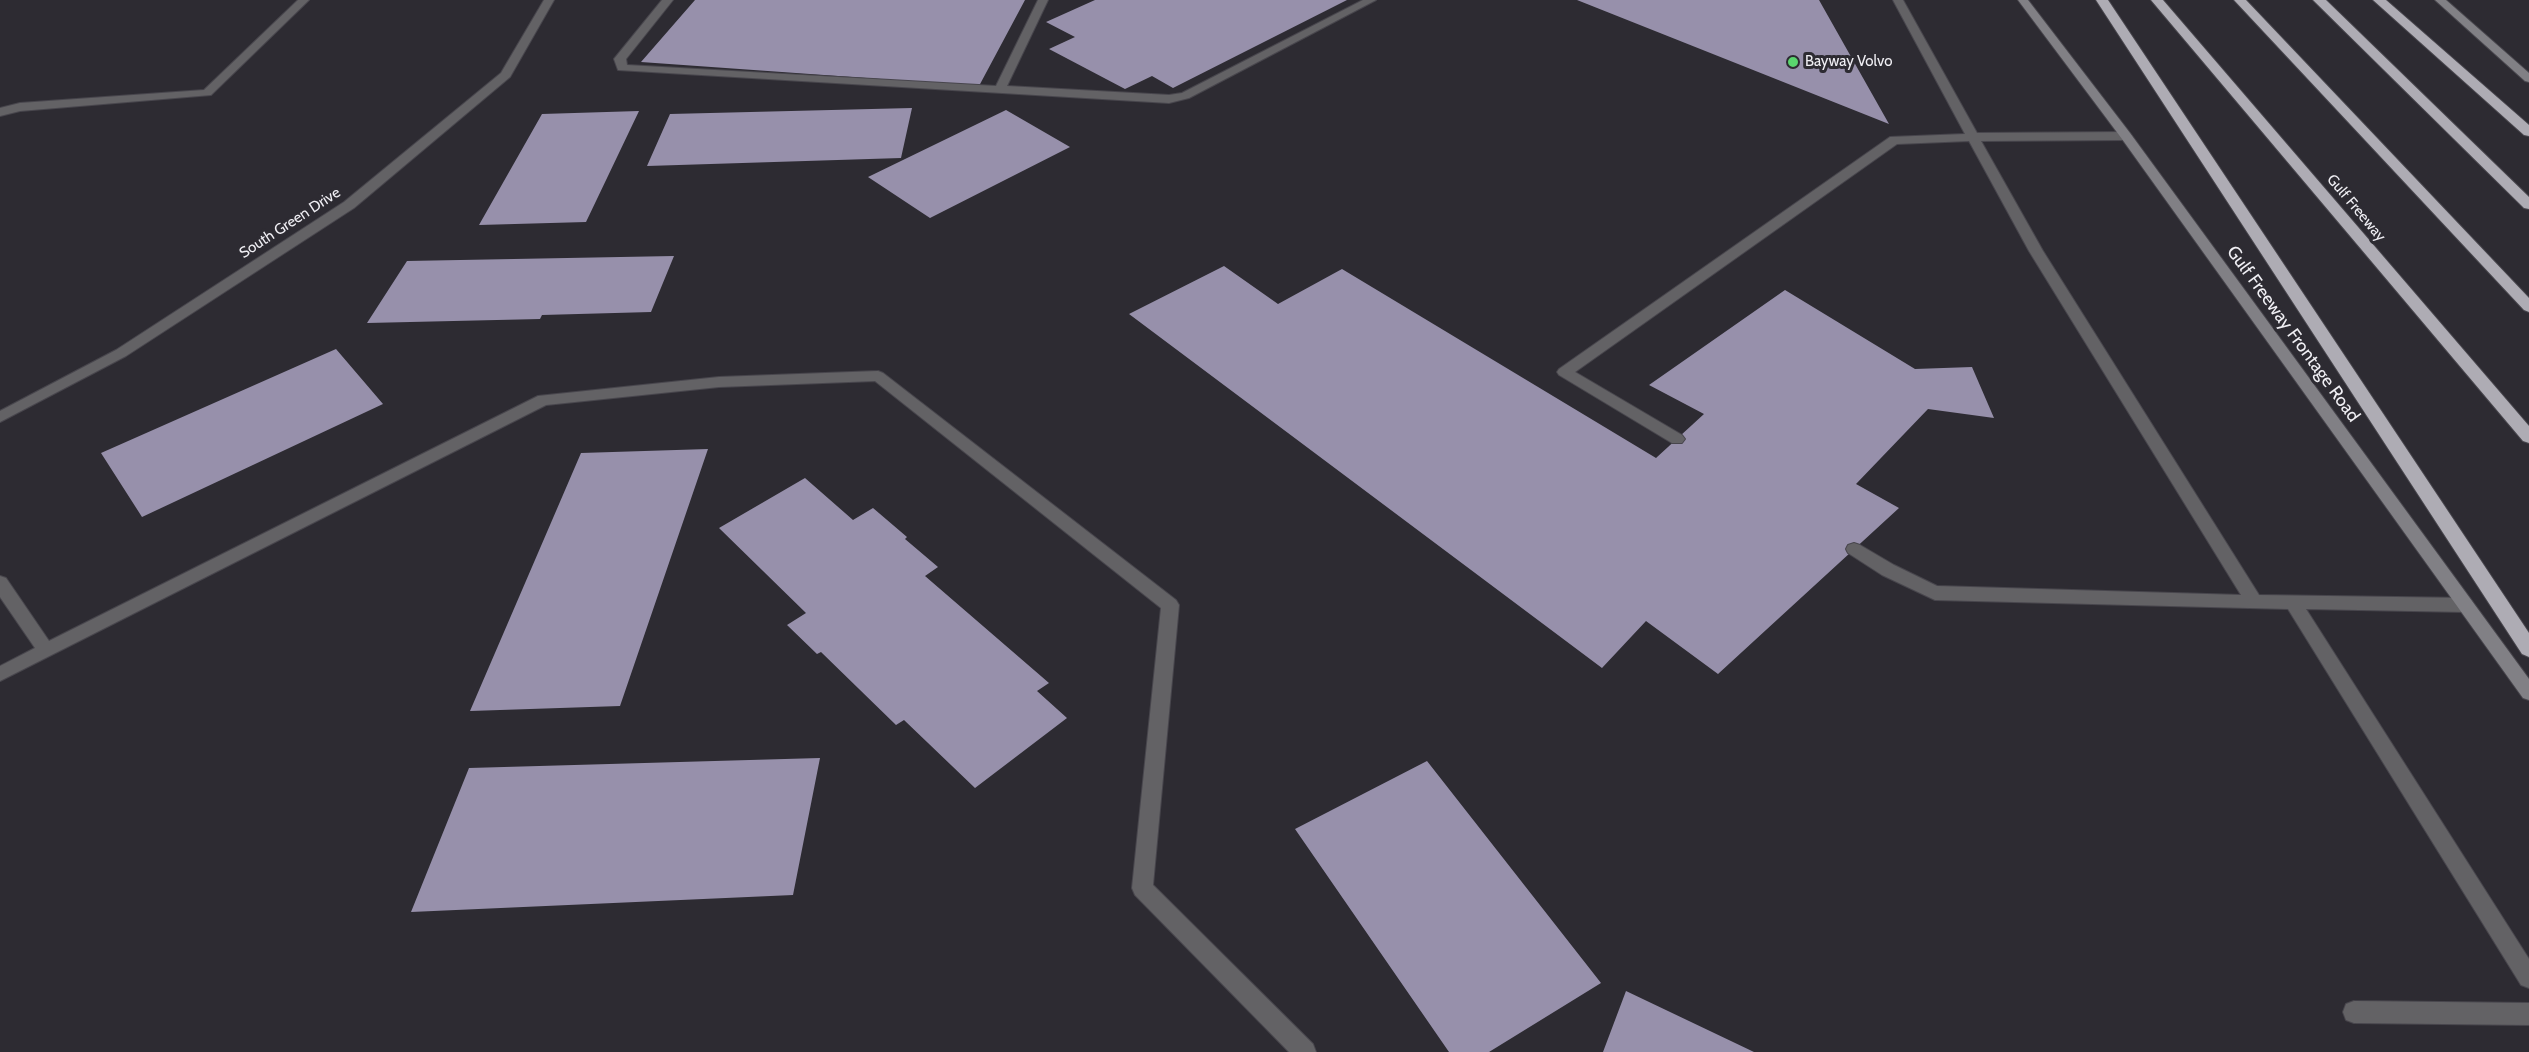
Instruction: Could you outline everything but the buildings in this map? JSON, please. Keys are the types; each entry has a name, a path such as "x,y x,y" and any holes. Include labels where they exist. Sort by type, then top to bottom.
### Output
{"highway":[{"path":"2102,0 2529,649"},
{"name":"Gulf Freeway","path":"2157,0 2529,437"},
{"path":"2240,0 2529,308"},
{"path":"2319,0 2529,205"},
{"path":"2379,0 2529,132"}],"main road":[{"name":"Gulf Freeway Frontage Road","path":"2023,0 2126,136 2529,693"},
{"path":"2440,0 2529,79"}],"street":[{"path":"0,112 20,107 207,93 304,0"},
{"name":"South Green Drive","path":"0,417 121,353 349,205 506,75 549,0"},
{"path":"668,0 620,59 622,68 1169,99 1185,96 1371,0"},
{"path":"1000,89 1043,0"},
{"path":"1898,0 2036,251 2254,602"},
{"path":"1677,439 1564,372 1894,140 2126,136"},
{"path":"0,674 543,400 719,382 878,376 1170,605 1142,888 1305,1052"},
{"path":"1854,549 1888,570 1935,593 2293,603 2465,605"},
{"path":"0,583 46,651"},
{"path":"2293,603 2529,978"},
{"path":"2354,1012 2529,1014"}],"place":[{"name":"Bayway Volvo","path":"1793,62"}]}
